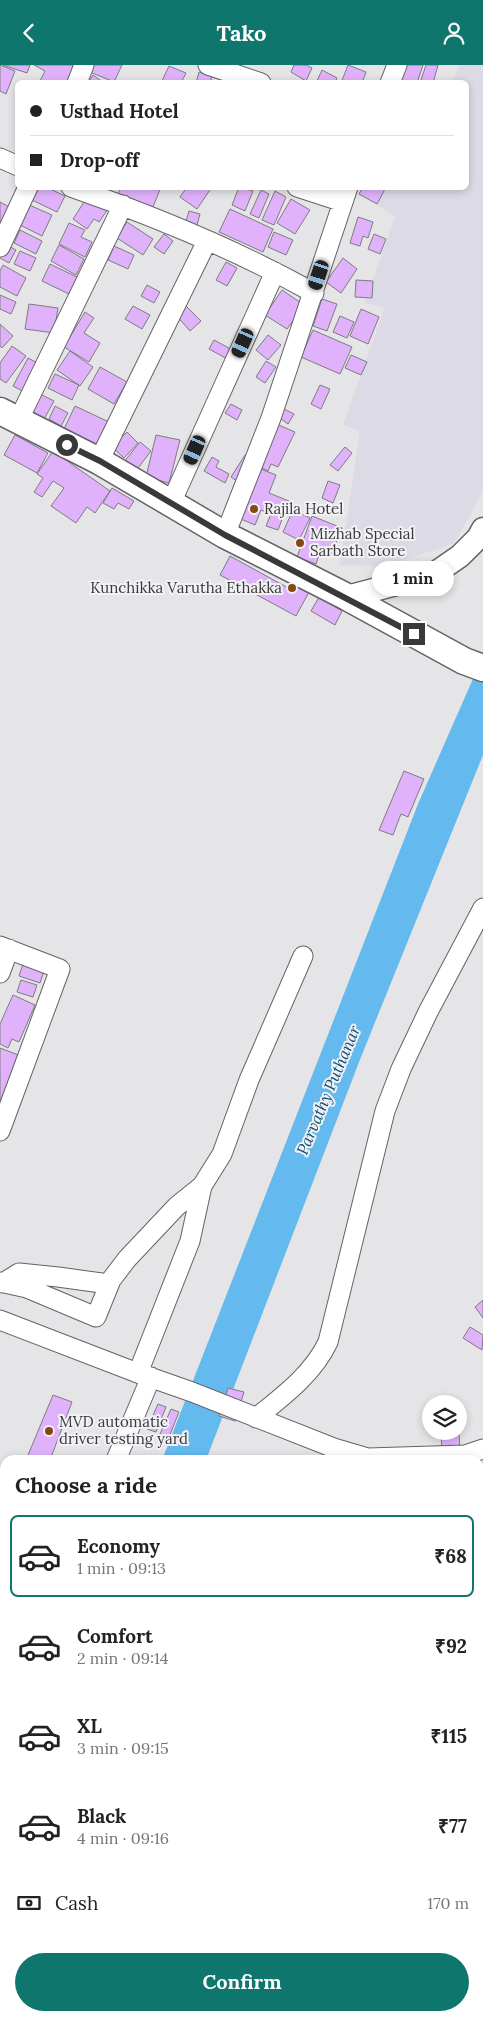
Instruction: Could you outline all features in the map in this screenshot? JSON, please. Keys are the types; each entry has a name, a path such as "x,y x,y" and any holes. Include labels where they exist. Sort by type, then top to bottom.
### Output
{"main road":[{"path":"9,416 100,461 225,535 347,597 473,665"}],"street":[{"path":"78,80 84,65"},
{"path":"208,65 252,80"},
{"path":"391,80 397,65"},
{"path":"0,158 15,165"},
{"path":"0,247 27,190"},
{"path":"80,190 123,205 207,241 275,272 314,293"},
{"path":"225,535 271,418 345,195 315,190"},
{"path":"9,416 123,205"},
{"path":"100,461 207,241"},
{"path":"171,503 275,272"},
{"path":"347,597 434,574 460,556 478,538 483,529"},
{"path":"247,1414 284,1396 320,1359 328,1342 386,1111 401,1069 428,1012 483,908"},
{"path":"0,973 5,947 60,969 0,1131"},
{"path":"2,1282 27,1288 96,1317 109,1284 127,1259 177,1206 202,1186 222,1154 249,1080 304,956"},
{"path":"118,1455 190,1241 202,1186"},
{"path":"2,1282 18,1273 109,1284"},
{"path":"0,1320 247,1414 332,1454"},
{"path":"469,1455 483,1449"}],"shaded area":[{"path":"460,65 483,65 483,492 454,543 387,566 340,565 360,431 343,425 385,307 365,303 395,216 377,205 383,190 469,190 469,80 453,80"}],"water":[{"name":"Parvathy Puthanar","path":"483,656 483,755 361,1057 208,1455 164,1455 418,804"}],"building":[{"path":"0,65 15,71 6,94 0,91"},
{"path":"3,65 30,65 27,73"},
{"path":"34,65 77,65 71,80 40,80 45,71"},
{"path":"93,65 122,65 115,80 109,80 90,72"},
{"path":"294,65 306,65 312,68 306,80 291,72"},
{"path":"348,65 366,72 363,80 342,80"},
{"path":"402,65 423,65 418,80 400,80"},
{"path":"426,65 438,65 434,80 421,80"},
{"path":"169,66 186,73 182,80 162,80"},
{"path":"322,70 337,78 336,80 317,80"},
{"path":"199,72 212,76 211,80 197,80"},
{"path":"93,75 100,80 90,80"},
{"path":"37,190 52,190 65,196 57,212 32,200"},
{"path":"120,190 160,190 151,212 117,197"},
{"path":"185,190 210,190 197,209 180,197"},
{"path":"238,190 253,191 245,211 232,205"},
{"path":"261,190 269,194 259,218 250,214"},
{"path":"361,190 384,190 377,204 359,194"},
{"path":"275,191 286,197 274,225 262,220"},
{"path":"88,196 108,209 99,222 94,219 87,229 73,219"},
{"path":"291,199 310,210 295,234 277,223"},
{"path":"0,202 11,208 0,230"},
{"path":"27,204 52,215 42,236 18,224"},
{"path":"230,209 273,229 263,252 219,232"},
{"path":"189,211 200,214 197,225 186,221"},
{"path":"358,217 373,222 368,238 363,236 360,246 350,243"},
{"path":"127,222 153,239 143,255 117,238"},
{"path":"69,223 85,230 81,237 92,242 85,257 59,244"},
{"path":"20,230 42,241 36,254 14,243"},
{"path":"274,232 293,240 286,255 268,247"},
{"path":"164,234 173,241 164,254 154,247"},
{"path":"374,234 386,239 380,254 368,249"},
{"path":"5,244 16,250 9,263 0,258 0,253"},
{"path":"59,245 84,259 76,275 51,261"},
{"path":"114,246 134,255 128,269 108,260"},
{"path":"20,251 36,258 30,271 14,264"},
{"path":"343,258 357,269 341,293 326,282"},
{"path":"226,262 237,268 227,286 216,280"},
{"path":"50,264 79,278 71,295 42,281"},
{"path":"3,265 26,278 17,296 0,287 0,271"},
{"path":"356,280 373,281 372,298 355,297"},
{"path":"147,285 160,292 154,303 141,296"},
{"path":"282,290 304,305 287,329 265,315"},
{"path":"0,295 16,302 11,314 0,309"},
{"path":"322,299 337,304 327,331 313,326"},
{"path":"29,304 58,308 54,333 25,329"},
{"path":"185,305 201,321 190,331 175,314"},
{"path":"133,306 150,315 142,329 125,319"},
{"path":"361,309 379,317 368,344 350,336"},
{"path":"85,312 94,318 84,333 100,343 89,362 64,347"},
{"path":"340,316 354,322 347,338 333,332"},
{"path":"0,324 13,336 2,348 0,346"},
{"path":"313,330 352,347 340,374 301,357"},
{"path":"268,335 281,345 268,360 256,350"},
{"path":"214,340 238,353 233,362 209,349"},
{"path":"12,346 26,356 6,383 0,379 0,363"},
{"path":"70,351 93,367 80,386 57,370"},
{"path":"351,355 367,362 361,375 345,368"},
{"path":"28,358 41,365 26,393 13,386"},
{"path":"266,361 276,367 265,383 256,377"},
{"path":"100,367 127,382 114,404 88,389"},
{"path":"55,374 79,385 72,400 48,388"},
{"path":"320,385 330,389 321,409 311,404"},
{"path":"36,392 54,401 42,423 25,414"},
{"path":"231,404 242,410 237,420 225,413"},
{"path":"55,406 68,413 61,426 49,419"},
{"path":"75,406 109,422 97,447 63,431"},
{"path":"282,408 294,414 288,424 280,418"},
{"path":"274,423 295,432 278,467 271,464 268,471 254,464"},
{"path":"127,432 138,443 124,458 112,447"},
{"path":"15,435 48,453 37,473 4,455"},
{"path":"156,435 180,440 169,483 146,477"},
{"path":"140,442 151,451 135,472 123,463"},
{"path":"345,447 352,453 338,471 330,465"},
{"path":"53,451 110,491 95,513 87,507 76,523 51,506 64,488 53,481 42,497 34,492 43,478 37,474"},
{"path":"245,455 253,459 238,482 231,477"},
{"path":"212,457 219,461 216,467 229,474 225,483 204,471"},
{"path":"256,467 276,475 269,493 289,501 278,530 266,526 271,514 261,510 255,525 236,517"},
{"path":"328,481 340,485 333,503 322,498"},
{"path":"112,488 134,501 129,509 118,503 114,509 103,503"},
{"path":"293,510 310,518 299,540 283,532"},
{"path":"312,516 342,528 331,556 320,552 316,564 297,557"},
{"path":"230,556 290,589 293,584 309,592 296,616 220,575"},
{"path":"319,597 342,611 335,625 311,611"},
{"path":"404,771 424,779 408,817 401,814 393,835 379,830"},
{"path":"24,961 45,968 40,983 19,976"},
{"path":"21,980 37,985 33,997 17,992"},
{"path":"13,995 35,1005 19,1042 12,1039 8,1048 0,1044 0,1024"},
{"path":"0,1048 21,1056 2,1100 0,1099"},
{"path":"483,1300 483,1318 475,1307"},
{"path":"470,1327 483,1335 482,1350 463,1338"},
{"path":"228,1388 244,1392 235,1421 219,1416"},
{"name":"MVD automatic driver testing yard","path":"53,1395 72,1402 52,1455 28,1455"},
{"path":"158,1404 166,1407 156,1432 147,1429"},
{"path":"171,1409 179,1412 169,1437 160,1434"},
{"path":"441,1440 459,1440 460,1450 442,1451"}],"place":[{"name":"Rajila Hotel","path":"254,509"},
{"name":"Mizhab Special Sarbath Store","path":"300,543"},
{"name":"Kunchikka Varutha Ethakka","path":"292,588"},
{"name":"MVD automatic driver testing yard","path":"49,1431"}],"route":[{"path":"67,445 100,461 225,535 347,597 414,634"}]}
